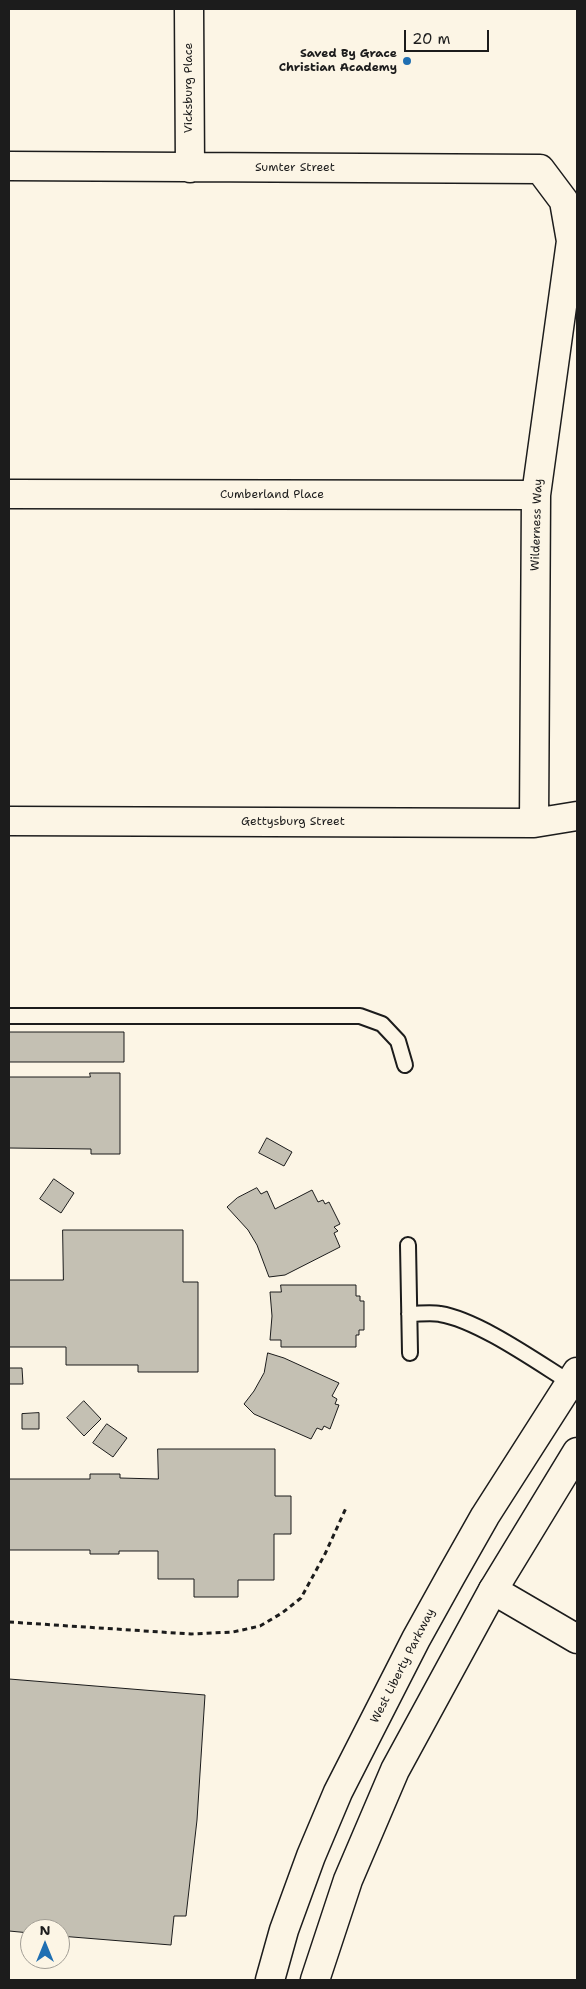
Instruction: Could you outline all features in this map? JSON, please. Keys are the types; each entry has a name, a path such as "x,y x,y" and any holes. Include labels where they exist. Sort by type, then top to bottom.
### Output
{"street":[{"name":"Vicksburg Place","path":"189,9 190,168"},
{"name":"Sumter Street","path":"9,166 540,169 564,201"},
{"name":"Wilderness Way","path":"534,822 536,495 571,241 564,201"},
{"name":"Cumberland Place","path":"9,494 536,495"},
{"name":"Gettysburg Street","path":"9,821 534,822 577,816"},
{"name":"West Liberty Parkway","path":"270,1980 284,1930 307,1865 338,1792 416,1639 456,1568 486,1516 574,1377"},
{"path":"315,1980 348,1880 395,1770 493,1590 577,1452"},
{"path":"493,1590 577,1639"}],"lane":[{"path":"9,1016 360,1016 382,1024 398,1041 405,1065"},
{"path":"408,1244 410,1353"},
{"path":"409,1314 440,1314 469,1323 574,1377"}],"path":[{"path":"9,1622 192,1634 233,1632 260,1626 282,1613 301,1598 325,1554 346,1508"}],"building":[{"path":"9,1032 124,1032 124,1062 9,1062"},
{"path":"90,1073 120,1073 120,1154 91,1154 91,1149 9,1148 9,1077 90,1077"},
{"path":"267,1138 292,1152 284,1166 259,1153"},
{"path":"54,1179 74,1193 61,1213 40,1199"},
{"path":"257,1188 261,1194 267,1191 275,1209 312,1190 318,1202 323,1200 325,1204 329,1202 340,1224 334,1227 338,1231 334,1233 340,1247 285,1275 269,1277 257,1245 248,1230 227,1207 237,1198"},
{"path":"63,1230 183,1230 183,1282 198,1282 198,1372 138,1372 138,1365 66,1365 66,1347 9,1347 9,1280 63,1280"},
{"path":"281,1285 356,1285 356,1296 360,1296 360,1301 364,1301 364,1330 359,1330 359,1335 356,1335 356,1347 281,1347 281,1340 270,1340 272,1316 270,1292 281,1292"},
{"path":"268,1353 284,1358 339,1383 332,1396 337,1399 335,1404 339,1405 330,1429 324,1426 322,1430 317,1428 311,1439 254,1414 244,1404 264,1373"},
{"path":"9,1368 22,1368 23,1384 9,1384"},
{"path":"84,1401 101,1419 84,1436 67,1418"},
{"path":"39,1413 39,1429 22,1429 22,1414"},
{"path":"107,1424 127,1438 113,1457 93,1443"},
{"path":"158,1449 275,1449 275,1496 291,1496 291,1534 274,1534 274,1580 238,1580 238,1597 194,1597 194,1579 158,1579 158,1551 119,1551 119,1554 90,1554 90,1550 9,1550 9,1479 90,1479 90,1474 120,1474 120,1478 158,1479"},
{"path":"9,1679 205,1695 197,1820 186,1916 174,1916 171,1945 70,1937 70,1919 20,1919 20,1932 9,1931"}],"place":[{"name":"Saved By Grace Christian Academy","path":"407,61"}]}
